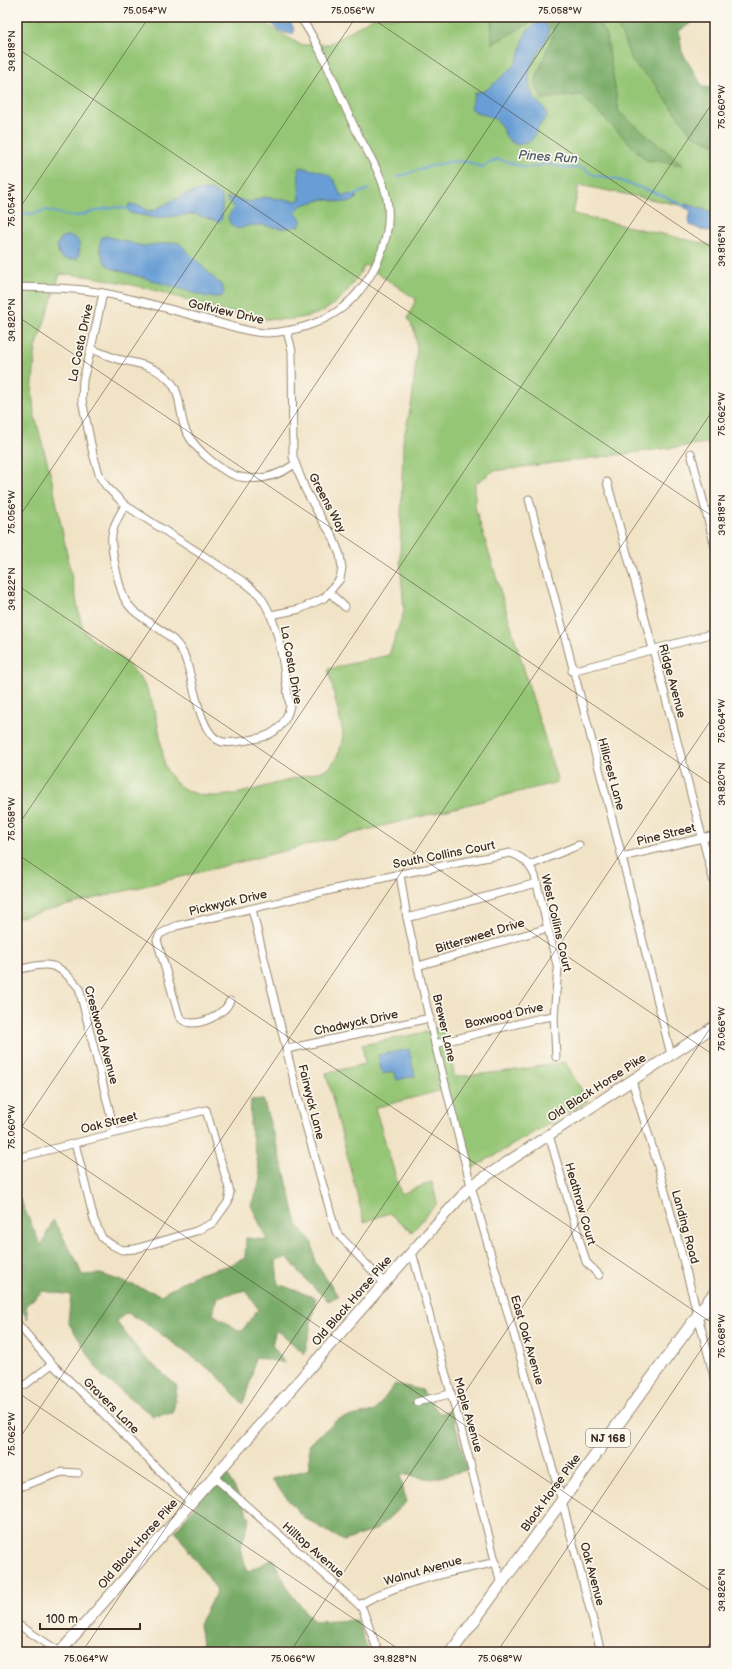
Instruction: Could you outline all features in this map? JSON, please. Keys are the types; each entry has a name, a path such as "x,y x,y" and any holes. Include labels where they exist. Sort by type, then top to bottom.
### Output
{"main road":[{"name":"Black Horse Pike","path":"451,1652 715,1292"}],"street":[{"name":"Golfview Drive","path":"17,287 75,288 103,292 239,328 266,333 287,331 320,321 342,308 356,294 373,270 381,254 386,237 388,217 387,198 378,174 353,125 329,71 308,29 300,17"},
{"name":"La Costa Drive","path":"103,292 83,380 82,400 93,454 100,477 106,486 125,505 244,582 259,596 271,615 280,646 290,706 288,715 280,728 269,736 248,740 221,742 214,738 208,730 200,712 184,654 170,636 132,609 124,598 117,572 112,537 115,524 125,505"},
{"name":"Greens Way","path":"271,615 300,609 324,598 340,579 342,568 340,555 332,535 305,489 293,457 292,351 287,331"},
{"path":"91,349 116,358 145,365 159,371 174,386 180,401 184,426 194,445 206,457 237,476 251,478 274,476 296,464"},
{"path":"691,454 715,547"},
{"name":"Ridge Avenue","path":"607,482 639,596 715,886"},
{"name":"Hillcrest Lane","path":"529,499 572,671 622,857 670,1056"},
{"path":"330,592 344,608"},
{"path":"572,671 715,633"},
{"name":"Pine Street","path":"622,857 715,835"},
{"path":"530,865 579,845"},
{"name":"South Collins Court","path":"307,896 400,874 510,853 518,855 530,865"},
{"name":"West Collins Court","path":"530,865 537,883 558,969 554,1016 556,1057"},
{"name":"Brewer Lane","path":"400,874 407,918 435,1044 471,1186"},
{"path":"407,918 537,883"},
{"name":"Pickwyck Drive","path":"230,1001 221,1013 200,1022 191,1024 184,1023 179,1016 157,940 158,938 165,931 176,926 307,896"},
{"name":"Fairwyck Lane","path":"252,909 299,1101 336,1232 384,1283"},
{"name":"Bittersweet Drive","path":"418,966 548,928"},
{"name":"Crestwood Avenue","path":"17,970 39,964 54,966 66,972 79,988 115,1133"},
{"name":"Boxwood Drive","path":"435,1044 554,1016"},
{"name":"Chadwyck Drive","path":"286,1049 430,1018"},
{"name":"Old Black Horse Pike","path":"60,1652 471,1186 715,1027"},
{"name":"Landing Road","path":"632,1081 658,1169 715,1380"},
{"name":"Oak Street","path":"17,1158 75,1143 206,1110 230,1192 228,1202 213,1223 196,1231 134,1249 122,1250 112,1246 102,1238 94,1220 75,1143"},
{"name":"Heathrow Court","path":"549,1135 586,1262 599,1275"},
{"name":"East Oak Avenue","path":"471,1186 562,1501"},
{"name":"Maple Avenue","path":"412,1252 468,1455 501,1584"},
{"path":"698,1317 715,1311"},
{"name":"Gravers Lane","path":"17,1323 52,1364 94,1404 191,1503"},
{"path":"17,1388 25,1385 52,1364"},
{"path":"417,1402 450,1394"},
{"path":"17,1488 62,1472 78,1473"},
{"name":"Hilltop Avenue","path":"214,1477 359,1605 363,1610 378,1652"},
{"name":"Oak Avenue","path":"562,1501 601,1652"},
{"name":"Walnut Avenue","path":"359,1605 380,1595 418,1581 496,1562"},
{"path":"17,1624 60,1652"}],"green space":[{"path":"17,17 261,17 269,26 301,45 329,44 374,17 643,17 715,126 715,212 579,185 573,214 715,246 715,442 493,471 475,484 475,507 558,782 17,918","holes":["365,265 416,299 408,318 414,330 417,349 412,401 403,441 400,559 404,611 389,655 328,669 343,732 339,752 328,769 229,795 199,795 185,790 174,780 165,766 156,716 148,692 142,681 123,660 89,636 81,623 51,476 34,413 32,392 36,348 60,274 94,277 116,281 150,289 233,314 276,320 298,318 319,313 333,305 345,293"]},
{"path":"491,17 541,17 492,44"},
{"path":"543,17 594,17 606,33 619,112 683,165 646,160 581,95 542,99 535,82 554,31"},
{"path":"612,17 700,17 679,31 682,52 703,87 715,88 715,144 692,135 653,82 633,63 621,33"},
{"path":"443,1025 455,1077 517,1070 565,1062 588,1101 471,1169 446,1089 375,1108 401,1194 432,1182 437,1203 412,1232 389,1213 364,1222 326,1073 365,1064 362,1045 426,1032"},
{"path":"263,1099 285,1174 297,1224 312,1242 315,1262 338,1296 328,1301 305,1279 288,1258 276,1260 278,1284 316,1298 305,1354 276,1330 272,1345 285,1363 255,1357 252,1376 243,1404 216,1374 144,1322 127,1313 116,1321 142,1355 177,1386 173,1413 153,1416 102,1376 68,1322 71,1295 43,1291 26,1305 28,1319 17,1305 17,1199 20,1199 41,1246 53,1220 75,1258 82,1275 101,1274 161,1295 195,1275 230,1265 245,1258 246,1238 267,1240 251,1205 261,1180 250,1125 251,1100","holes":["246,1290 258,1309 241,1332 213,1314 217,1297"]},
{"path":"395,1384 422,1390 439,1413 452,1411 467,1470 432,1479 400,1474 406,1502 377,1529 344,1541 303,1517 271,1479 310,1469 309,1444 338,1419 375,1411"},
{"path":"228,1475 250,1518 240,1549 248,1571 273,1559 291,1594 314,1622 357,1620 369,1652 231,1652 226,1648 203,1651 199,1624 217,1590 175,1531 211,1486"}],"water":[{"path":"267,17 285,17 291,23 294,30 293,34 284,33 272,24"},
{"path":"544,21 549,29 548,35 532,64 529,78 533,95 546,111 547,117 540,125 532,140 518,145 509,140 496,120 476,112 471,108 475,92 487,89 511,68 516,62 527,32 536,24"},
{"path":"300,167 319,171 328,175 335,182 341,195 351,194 357,198 351,202 339,202 324,199 302,205 295,212 302,221 299,226 282,228 255,225 239,229 231,225 228,217 234,208 226,197 250,202 264,197 296,201 300,199 298,170"},
{"path":"203,190 211,190 222,196 222,220 220,222 194,214 156,218 130,213 128,209 129,204 141,206 148,211 154,210 184,195"},
{"path":"686,204 715,213 715,233 690,225 689,220 691,211 684,207"},
{"path":"71,236 77,239 79,249 77,259 64,259 59,255 57,245 61,238"},
{"path":"106,236 142,246 176,242 180,244 223,287 224,293 221,297 207,297 111,268 105,262 100,249 102,237"},
{"path":"409,1049 415,1076 397,1080 394,1071 382,1074 378,1055"}],"waterway":[{"name":"Pines Run","path":"398,177 442,163 460,161 469,162 482,167 498,159 524,167 534,167 543,164 569,169 576,167 583,168 593,175 615,179 664,196 684,206"},
{"name":"Pines Run","path":"352,196 369,189"},
{"name":"Pines Run","path":"17,212 31,214 45,210 68,216 76,216 107,208 129,209"}]}
